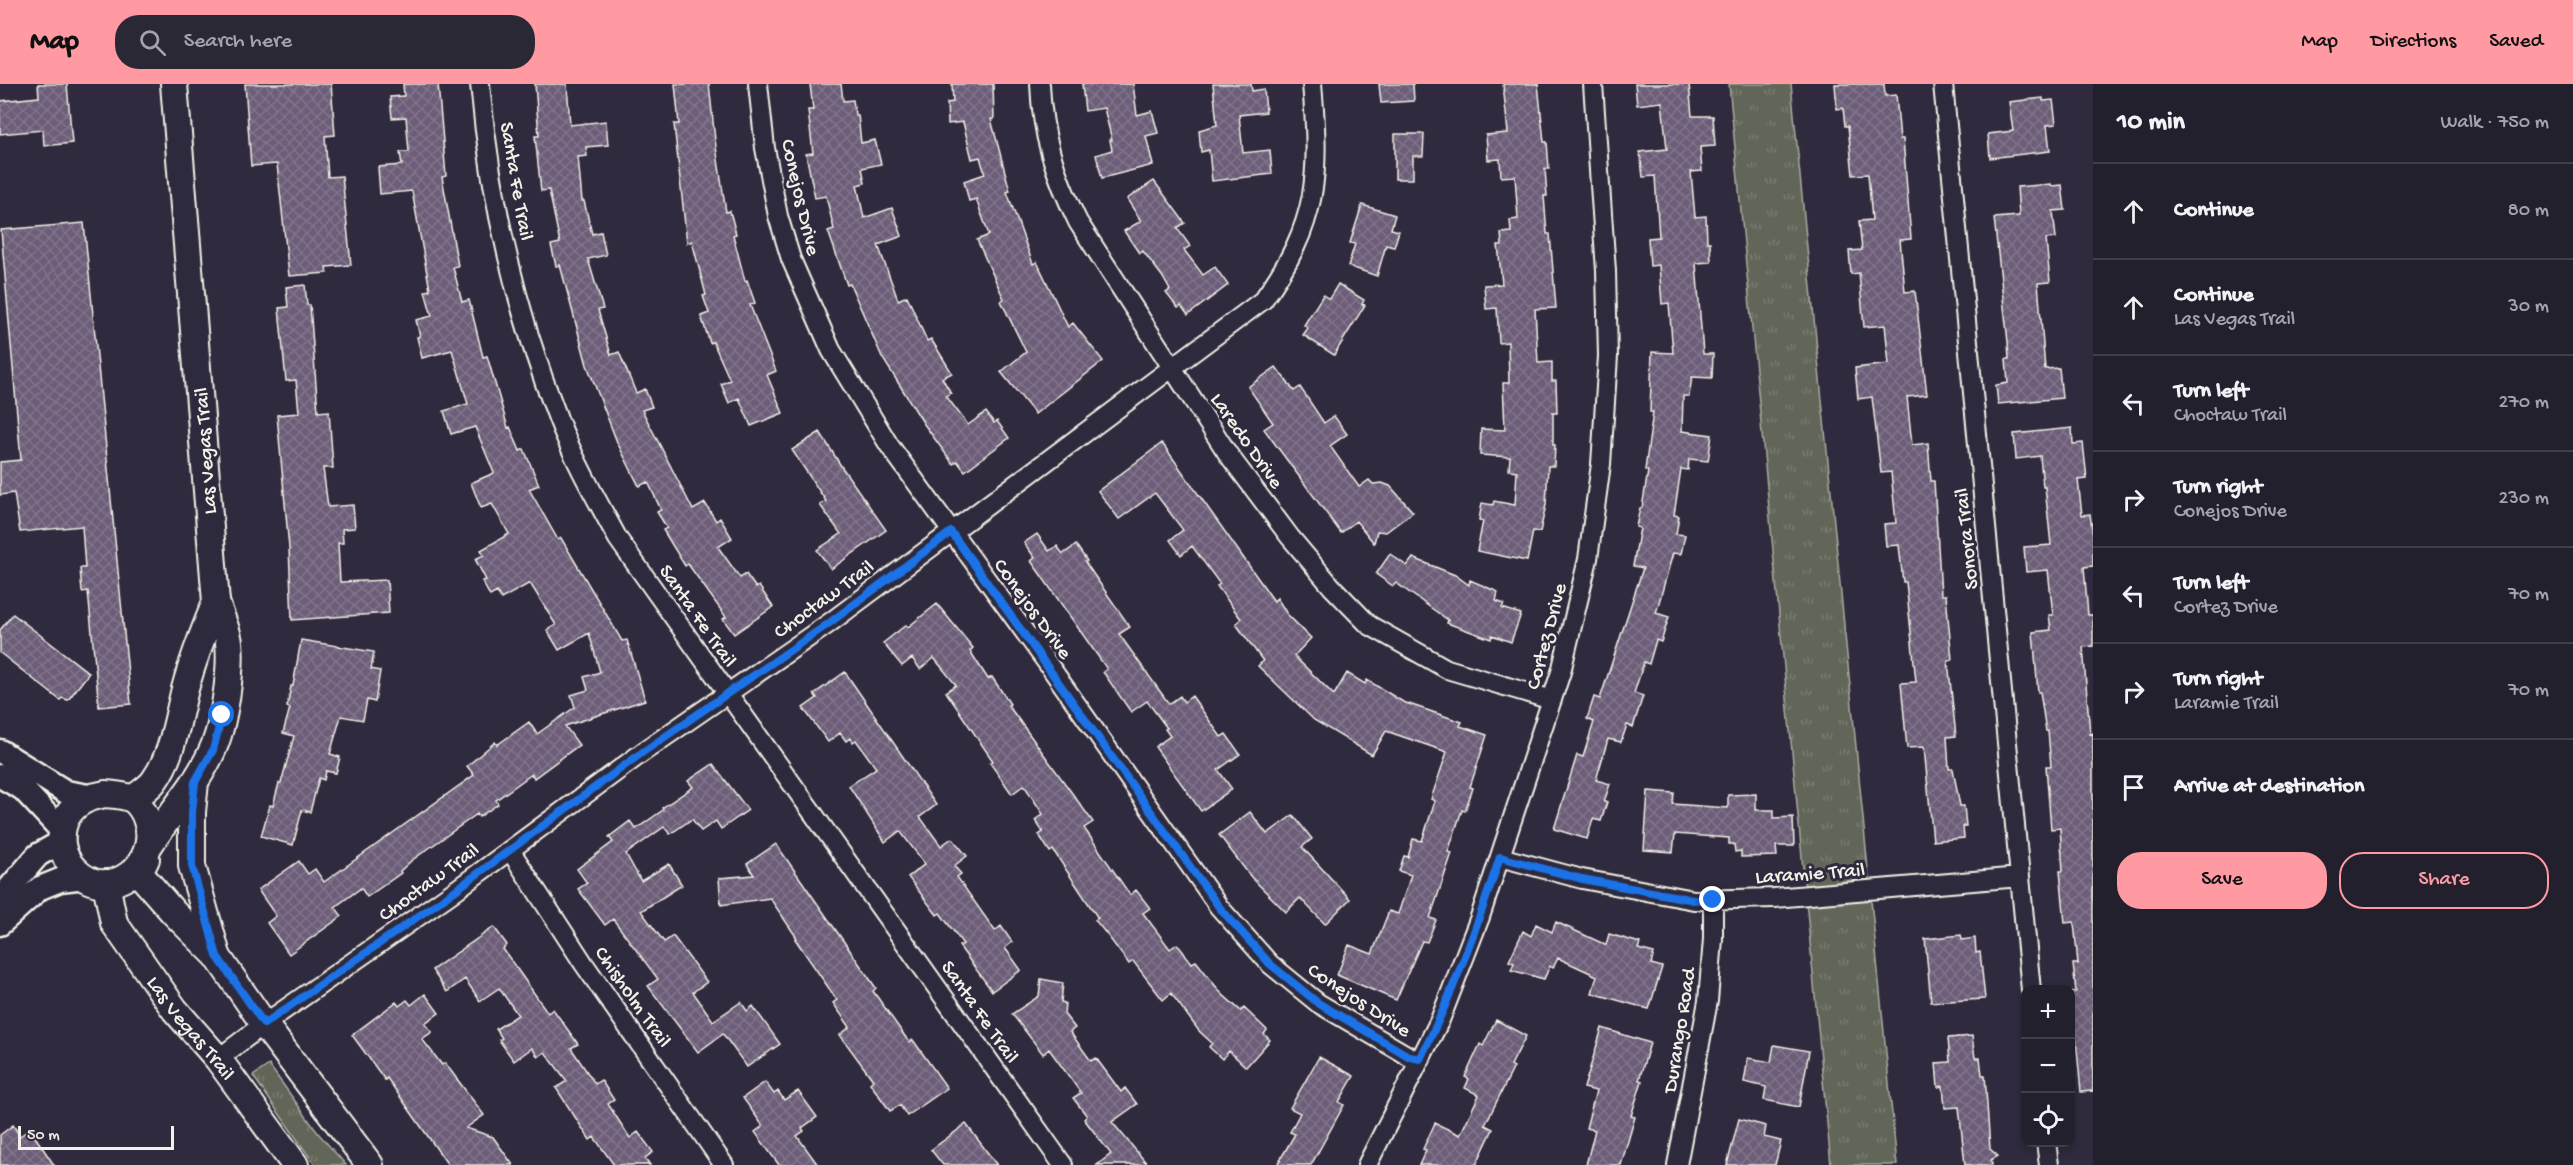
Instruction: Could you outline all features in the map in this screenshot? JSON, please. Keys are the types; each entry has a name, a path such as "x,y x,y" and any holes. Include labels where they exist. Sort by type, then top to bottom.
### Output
{"main road":[{"name":"Las Vegas Trail","path":"133,800 154,781 177,730 185,691 199,643 216,602 174,84"},
{"path":"216,602 229,641 228,673 222,715 213,750 195,782 172,811 148,851 135,872 121,880 95,880 77,872 66,857 61,837 67,815 76,806 105,794 133,800 145,813 150,828 148,851 139,873 174,913 217,956 264,1024 369,1165"},
{"path":"195,782 192,812 192,866 217,956"},
{"name":"Las Vegas Trail","path":"95,880 114,922 175,1010 218,1059 295,1165"}],"street":[{"name":"Santa Fe Trail","path":"480,84 493,182 509,262 541,371 586,481 618,539 1063,1165"},
{"name":"Conejos Drive","path":"758,84 765,148 778,216 791,259 831,350 888,446 1053,671 1219,907 1263,956 1318,1003 1410,1057 1420,1059"},
{"name":"Laredo Drive","path":"1040,84 1041,111 1048,148 1060,185 1078,222 1228,454 1290,537 1332,587 1369,625 1448,669 1552,700"},
{"name":"Choctaw Trail","path":"218,1059 828,624 1263,300 1283,272 1301,236 1314,195 1317,140 1312,84"},
{"name":"Cortez Drive","path":"1367,1165 1444,1009 1480,917 1552,700 1588,559 1601,464 1608,356 1606,271 1593,84"},
{"name":"Sonora Trail","path":"1943,84 2031,985"},
{"path":"0,751 66,792 94,797"},
{"path":"0,776 22,789 61,837 38,855 0,899"},
{"name":"Chisholm Trail","path":"510,850 584,964 724,1165"},
{"name":"Laramie Trail","path":"1500,857 1582,879 1694,900 1774,898 2020,878"},
{"path":"0,924 40,888 60,880 95,880"},
{"name":"Durango Road","path":"1677,1165 1708,1002 1713,939 1713,900"},
{"path":"2047,1147 2049,1165"}],"green space":[{"path":"1729,84 1791,84 1897,1165 1831,1165"},
{"path":"269,1065 318,1133 346,1165 315,1165 253,1076"}],"building":[{"path":"38,84 67,84 72,143 44,146 43,130 0,134 0,101 39,97"},
{"path":"245,84 331,84 335,135 325,136 328,177 342,176 351,265 326,267 327,273 289,276 277,164 251,166"},
{"path":"403,84 438,84 446,176 442,177 458,266 453,267 462,302 469,300 483,357 487,356 508,428 510,427 520,451 524,449 539,485 529,489 558,540 561,538 622,641 627,640 645,700 565,726 579,745 534,778 532,774 496,800 498,804 479,817 477,814 411,861 400,871 401,873 367,897 361,888 335,907 342,916 289,954 267,923 276,916 258,890 299,861 308,874 315,869 324,882 474,775 467,766 495,742 497,745 529,722 537,734 575,707 571,695 588,690 584,677 600,672 589,633 559,650 547,630 556,625 530,583 501,599 497,592 490,596 482,581 486,580 475,559 484,555 481,550 509,534 492,504 481,508 471,483 494,473 475,427 451,434 444,411 468,404 452,350 422,358 416,320 432,316 425,291 430,290 412,191 380,194 378,167 402,165 400,152 409,152 406,117 392,118 390,97 404,96"},
{"path":"535,84 567,84 570,125 606,121 608,145 586,147 587,156 578,157 582,201 584,201 592,234 601,232 606,255 588,259 603,309 598,310 611,355 619,352 636,393 645,389 652,407 642,410 693,510 705,503 716,521 720,518 732,538 718,547 740,578 746,574 756,588 759,586 773,607 734,634 723,619 726,617 688,564 685,566 663,530 667,528 657,512 661,510 648,482 639,486 617,442 587,365 560,265 556,266 551,245 560,243 549,190 541,191 535,136 539,136"},
{"path":"675,84 709,84 726,212 730,211 736,234 733,235 745,281 747,280 755,303 750,305 776,371 767,375 783,413 751,426 739,398 729,403 721,384 730,380 713,342 710,343 701,316 709,313 703,296 706,295 692,241 687,243 674,124 679,124"},
{"path":"810,84 841,84 843,101 853,100 855,115 858,115 861,143 875,140 881,164 862,168 865,183 857,185 864,218 892,208 902,236 878,245 898,300 907,296 927,341 931,339 952,373 942,378 951,393 946,396 968,425 986,412 994,423 997,421 1009,438 965,471 957,461 953,464 924,424 882,357 850,284 847,285 828,231 834,229 826,196 815,198 806,154 813,153 808,110 813,110"},
{"path":"952,84 993,84 994,119 991,119 1010,191 1007,192 1033,264 1037,262 1068,327 1073,323 1103,361 1035,414 1001,372 1026,352 1001,301 1004,299 977,240 989,235 976,199 969,201 964,181 985,174 980,157 972,159 963,122 948,124 947,103 953,102"},
{"path":"1082,84 1133,84 1137,115 1152,111 1158,133 1146,136 1153,165 1102,178 1096,155 1112,150 1110,140 1112,140 1104,108 1085,111"},
{"path":"1213,84 1251,84 1252,91 1264,89 1266,112 1239,115 1243,153 1270,150 1272,174 1212,181 1209,150 1201,152 1199,130 1217,125"},
{"path":"1379,84 1413,84 1414,101 1381,103"},
{"path":"1503,84 1538,84 1544,142 1547,142 1549,169 1545,169 1547,196 1544,196 1547,234 1550,234 1556,308 1535,309 1538,363 1552,362 1552,381 1556,381 1557,413 1553,413 1554,466 1548,466 1546,505 1540,532 1533,531 1527,561 1477,551 1483,521 1479,520 1482,503 1493,505 1494,501 1515,505 1517,471 1509,470 1510,457 1480,455 1481,429 1505,430 1503,383 1509,383 1508,342 1499,343 1497,308 1486,309 1484,285 1502,284 1498,245 1502,245 1501,233 1511,232 1510,220 1518,219 1515,176 1501,177 1500,159 1488,160 1486,135 1508,133"},
{"path":"1635,84 1689,84 1692,116 1713,116 1715,146 1700,147 1702,171 1691,172 1695,217 1706,216 1707,242 1710,242 1711,262 1696,263 1703,354 1713,354 1712,378 1692,377 1689,396 1683,396 1682,431 1712,435 1708,461 1689,459 1688,470 1681,469 1674,515 1679,516 1676,534 1685,535 1681,554 1673,553 1656,613 1669,617 1661,642 1656,640 1649,664 1644,662 1634,693 1643,696 1633,727 1627,725 1621,742 1608,739 1596,780 1610,784 1604,802 1607,802 1601,821 1593,819 1587,839 1554,829 1577,755 1583,757 1594,722 1587,719 1594,697 1600,699 1643,568 1633,566 1640,528 1636,527 1640,508 1642,508 1648,471 1645,470 1653,412 1650,412 1652,352 1673,353 1669,303 1662,304 1659,265 1650,266 1648,238 1659,237 1655,176 1643,177 1640,152 1667,149 1662,102 1637,105"},
{"path":"1835,84 1884,84 1885,96 1896,95 1900,139 1903,139 1911,239 1900,240 1905,292 1915,291 1927,395 1907,397 1912,445 1928,443 1931,481 1934,481 1941,595 1946,595 1952,660 1948,661 1956,736 1947,737 1949,769 1953,769 1960,806 1964,806 1966,826 1963,826 1964,838 1933,841 1924,747 1907,748 1901,683 1916,682 1906,582 1903,582 1899,545 1886,546 1884,524 1896,523 1891,472 1881,473 1872,397 1858,399 1855,368 1889,364 1885,325 1864,327 1859,273 1851,274 1849,251 1862,250 1859,221 1872,220 1868,174 1853,175 1848,126 1845,126 1843,108 1837,109"},
{"path":"2043,98 2043,101 2053,100 2056,124 2047,125 2050,151 1990,158 1988,134 2013,131 2009,102"},
{"path":"1395,134 1424,134 1423,156 1413,156 1413,179 1395,179"},
{"path":"1154,181 1185,223 1177,228 1190,246 1184,250 1203,275 1215,267 1228,285 1188,315 1181,306 1178,308 1166,293 1170,290 1162,276 1143,251 1139,253 1124,231 1141,221 1127,199"},
{"path":"2051,184 2051,186 2062,185 2065,210 2053,211 2056,238 2046,239 2050,282 2038,283 2045,369 2059,368 2062,398 1998,404 1996,385 2008,383 2006,359 2009,359 1994,218 2019,216 2017,187"},
{"path":"1362,205 1395,215 1391,229 1399,231 1394,247 1386,245 1377,276 1348,266 1355,244 1350,243"},
{"path":"84,223 131,704 99,707 88,591 82,592 80,568 85,568 82,526 20,532 14,493 0,495 0,462 21,460 1,230"},
{"path":"1338,284 1364,300 1362,304 1365,305 1334,355 1303,335 1308,328 1304,325 1323,295 1329,299"},
{"path":"305,285 307,305 310,305 318,412 329,411 333,468 323,468 328,507 353,505 355,528 342,529 343,543 338,543 340,582 387,580 389,613 292,620 289,548 277,415 299,413 296,380 286,381 279,308 288,307 286,287"},
{"path":"1276,367 1294,391 1300,387 1324,423 1334,416 1347,434 1330,446 1359,487 1369,480 1373,484 1382,483 1390,486 1413,512 1386,532 1377,531 1374,543 1356,521 1341,533 1264,429 1273,423 1248,387"},
{"path":"2072,428 2073,444 2083,443 2087,479 2078,480 2082,515 2090,514 2093,536 2093,566 2084,567 2088,615 2093,615 2093,646 2083,647 2090,734 2093,733 2093,1091 2081,1092 2075,1028 2076,992 2073,964 2078,964 2074,922 2065,923 2060,871 2063,871 2060,828 2051,829 2046,766 2051,766 2048,731 2046,731 2040,692 2038,692 2033,632 2051,630 2049,615 2053,615 2048,570 2026,572 2024,547 2051,545 2045,487 2043,487 2040,456 2016,459 2014,434"},
{"path":"820,432 886,530 831,569 817,550 841,534 820,505 826,501 792,450"},
{"path":"1162,443 1274,601 1277,598 1287,614 1311,638 1294,656 1334,695 1347,673 1365,684 1367,680 1403,702 1462,722 1460,726 1487,735 1470,787 1473,788 1465,811 1462,810 1448,852 1452,853 1430,918 1436,920 1427,942 1422,941 1396,1000 1337,975 1349,945 1372,954 1389,911 1398,914 1411,875 1399,871 1404,856 1408,857 1413,839 1422,841 1435,801 1431,799 1447,752 1386,731 1372,755 1314,720 1258,666 1263,661 1236,624 1241,619 1217,586 1220,584 1192,546 1181,555 1170,540 1183,530 1155,493 1119,519 1098,491"},
{"path":"1037,534 1049,551 1057,546 1063,554 1076,545 1087,561 1085,562 1130,627 1119,634 1169,704 1180,696 1184,702 1192,696 1221,737 1226,734 1240,754 1218,770 1232,789 1201,811 1155,747 1170,736 1165,729 1167,728 1147,701 1131,712 1103,672 1107,669 1031,561 1035,558 1024,543"},
{"path":"1390,554 1407,566 1413,558 1455,575 1469,585 1470,580 1498,592 1496,601 1504,604 1502,608 1521,614 1511,642 1492,635 1491,639 1447,623 1448,620 1396,583 1393,586 1376,574"},
{"path":"937,604 973,648 970,651 988,679 992,677 1010,704 1008,705 1093,822 1084,828 1130,895 1136,890 1150,908 1143,913 1170,949 1177,944 1192,963 1196,961 1221,993 1241,1011 1244,1008 1267,1030 1264,1034 1270,1040 1246,1067 1229,1051 1222,1059 1209,1047 1212,1043 1199,1031 1171,993 1163,1000 1133,961 1129,964 1095,920 1098,918 1053,850 1050,852 1039,835 1043,832 1035,820 1043,814 1024,785 1012,794 990,763 993,761 946,692 956,685 934,658 920,669 912,658 902,666 883,643"},
{"path":"13,614 89,673 68,700 62,698 60,700 0,653 0,630"},
{"path":"301,640 374,652 371,669 380,671 375,702 367,700 363,720 341,716 330,754 340,757 336,773 326,771 324,780 319,778 310,812 302,810 293,845 261,836 270,805 273,806 279,783 281,783 294,736 283,733 290,708 287,707"},
{"path":"845,672 936,805 920,817 941,846 952,838 967,856 954,866 961,874 957,877 995,931 1001,926 1012,942 1005,948 1021,970 992,991 959,946 963,944 940,913 937,915 908,877 925,864 900,831 885,842 849,786 876,768 856,740 853,742 851,738 846,741 840,733 828,742 803,708 817,698 814,694"},
{"path":"713,764 748,810 721,829 716,821 701,831 692,819 670,834 664,827 626,854 641,881 669,864 682,885 641,911 664,942 673,936 707,982 693,992 713,1021 741,1002 747,1011 753,1006 780,1044 747,1067 723,1034 698,1052 648,986 658,979 613,919 605,925 578,889 587,883 577,869 613,842 609,837 630,821 636,829 693,787 688,781"},
{"path":"1648,791 1674,793 1673,804 1728,808 1728,795 1756,794 1756,810 1774,810 1774,818 1793,817 1794,846 1776,846 1777,856 1741,857 1741,851 1735,852 1734,844 1729,844 1729,838 1675,834 1673,852 1644,850"},
{"path":"1250,812 1267,834 1293,815 1312,839 1302,847 1350,899 1325,924 1300,898 1286,912 1251,877 1219,835"},
{"path":"776,844 876,988 873,991 909,1042 913,1040 947,1088 907,1116 900,1105 890,1111 870,1083 873,1080 840,1035 850,1027 833,1003 837,1000 770,898 721,905 719,878 754,875 747,864"},
{"path":"1556,922 1606,945 1609,934 1640,943 1638,949 1654,953 1651,964 1662,967 1649,1009 1592,993 1597,976 1558,958 1553,968 1550,966 1544,979 1511,970 1514,963 1509,961 1523,931 1531,936 1536,924 1552,932"},
{"path":"494,927 507,945 503,949 548,1013 553,1009 578,1044 571,1048 595,1084 601,1080 614,1100 608,1104 630,1138 638,1132 653,1152 645,1158 650,1165 614,1165 594,1137 590,1140 556,1088 567,1081 545,1052 538,1057 532,1048 514,1061 499,1040 502,1038 496,1029 518,1015 499,988 480,1001 465,979 447,992 432,970"},
{"path":"1961,935 1962,940 1975,938 1976,953 1980,952 1985,999 1931,1002 1925,939"},
{"path":"1041,979 1063,983 1061,1002 1065,1003 1064,1014 1075,1028 1070,1032 1091,1061 1096,1058 1121,1092 1125,1088 1137,1104 1112,1122 1148,1165 1097,1165 1111,1154 1084,1119 1087,1116 1073,1098 1081,1093 1049,1049 1043,1054 1012,1014 1039,996"},
{"path":"425,994 439,1013 425,1023 432,1032 422,1039 442,1065 445,1063 484,1115 466,1128 493,1137 513,1165 448,1165 387,1078 385,1080 352,1035 396,1002 399,1006 407,1000 411,1005"},
{"path":"1496,1020 1526,1036 1511,1065 1514,1067 1485,1125 1493,1129 1476,1165 1419,1165 1426,1150 1423,1149 1435,1123 1460,1135 1479,1095 1465,1088 1469,1079 1465,1077 1480,1044 1483,1046"},
{"path":"1602,1028 1650,1043 1639,1080 1642,1081 1631,1116 1635,1117 1621,1165 1586,1165 1595,1130 1586,1128 1596,1091 1584,1088"},
{"path":"1972,1036 1975,1058 1980,1058 1982,1075 1985,1075 1990,1149 1998,1156 1991,1160 1992,1165 1965,1165 1959,1107 1945,1108 1943,1086 1938,1087 1936,1063 1950,1062 1948,1038"},
{"path":"1774,1045 1809,1051 1799,1107 1764,1100 1766,1087 1744,1082 1748,1058 1771,1062"},
{"path":"1319,1057 1354,1076 1339,1102 1344,1105 1311,1165 1277,1165 1295,1134 1290,1132 1300,1113 1290,1108"},
{"path":"765,1082 774,1094 778,1091 784,1100 798,1091 817,1117 802,1128 804,1131 797,1136 818,1165 779,1165 755,1132 763,1126 743,1098"},
{"path":"1739,1119 1766,1126 1764,1137 1781,1141 1775,1165 1727,1165"},
{"path":"966,1124 997,1165 943,1165 931,1150"},
{"path":"13,1125 20,1136 30,1129 54,1165 0,1165 0,1135"}],"route":[{"path":"222,715 213,750 195,782 191,838 192,866 217,956 264,1024 453,892 643,752 828,624 951,532 1053,671 1161,828 1219,907 1270,964 1318,1003 1410,1057 1420,1059 1440,1020 1480,917 1500,857 1582,879 1694,900 1713,900"}]}
